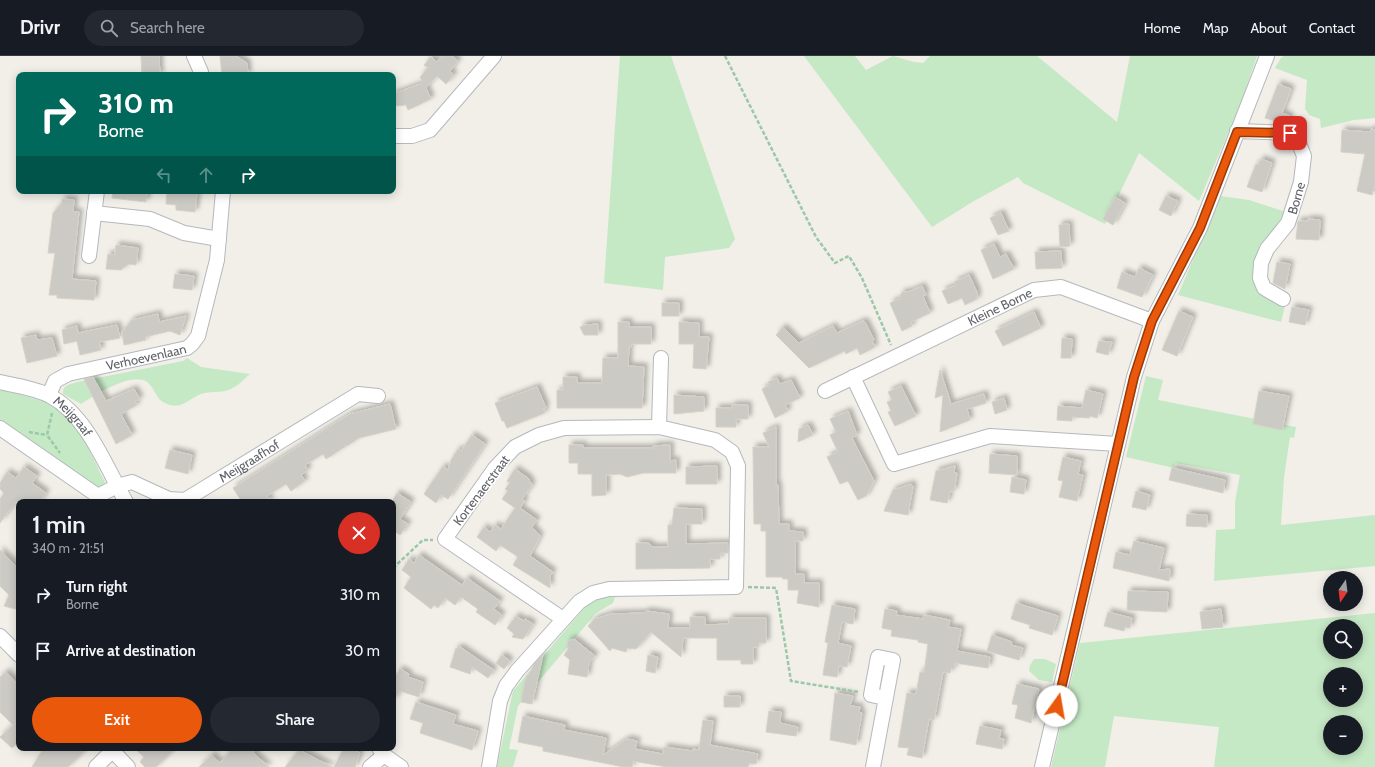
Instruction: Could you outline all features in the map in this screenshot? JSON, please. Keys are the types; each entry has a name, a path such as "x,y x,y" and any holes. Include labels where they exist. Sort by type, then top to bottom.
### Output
{"street":[{"path":"194,56 197,72"},
{"path":"396,136 412,136 430,130 494,56"},
{"path":"1042,767 1134,377 1152,321 1200,228 1267,56"},
{"name":"Borne","path":"1237,132 1290,133 1298,141 1304,156 1301,182 1288,223 1267,249 1261,263 1260,278 1264,288 1283,299"},
{"path":"89,256 97,194"},
{"name":"Verhoevenlaan","path":"52,397 55,381 68,374 187,348 192,344 198,336 212,282 219,238 222,194"},
{"path":"94,213 150,219 184,234 219,238"},
{"name":"Kleine Borne","path":"825,391 1034,290 1061,287 1152,321"},
{"path":"659,427 661,358"},
{"path":"853,377 894,464 990,436 1118,444"},
{"name":"Meijgraaf","path":"0,382 52,397 69,409 79,420 124,499"},
{"name":"Meijgraafhof","path":"187,499 358,394 378,396"},
{"name":"Kortenaerstraat","path":"562,619 445,539 495,468 515,447 539,435 564,428 659,427 715,440 732,452 738,466 736,587"},
{"path":"0,428 98,496 117,486"},
{"name":"Meijgraafhof","path":"117,486 132,482 169,499"},
{"path":"489,767 500,701 506,686 562,619 579,602 593,593 609,589 736,587"},
{"path":"0,636 16,652"},
{"path":"873,767 893,660 878,658 871,694 885,698"},
{"path":"96,767 110,751"},
{"path":"114,751 128,767"},
{"path":"370,767 381,752 401,767"}],"path":[{"path":"725,56 816,237 835,263 849,256 862,278 896,356"},
{"path":"52,397 47,435 67,463 61,471"},
{"path":"396,565 423,540 445,539"},
{"path":"736,587 776,588 791,681 871,694"}],"green space":[{"path":"620,56 671,56 735,239 729,248 665,257 663,290 604,283"},
{"path":"804,56 855,56 866,70 893,56 923,63 930,56 1037,56 1117,122 1130,56 1257,56 1241,103 1199,201 1139,153 1105,224 1023,183 1018,177 974,201 932,227"},
{"path":"1284,56 1375,56 1375,118 1354,120 1321,128 1320,119 1309,115 1305,109 1307,80 1275,68"},
{"path":"1220,196 1249,200 1289,213 1272,238 1261,294 1279,305 1285,306 1281,322 1178,295"},
{"path":"187,358 201,367 250,374 231,389 201,394 176,406 162,401 150,384 143,380 136,379 128,380 111,387 81,404 63,394 65,387 77,382 183,361"},
{"path":"1146,376 1163,380 1158,400 1296,427 1294,438 1290,437 1284,477 1281,525 1375,515 1375,566 1214,581 1216,530 1235,529 1235,502 1240,475 1175,463 1174,468 1126,457"},
{"path":"0,389 47,403 58,409 67,417 75,426 89,448 105,482 104,488 100,490 0,424"},
{"path":"594,597 615,597 613,603 596,613 518,706 509,749 518,750 513,767 497,767 513,691"},
{"path":"1375,613 1375,767 1214,767 1219,727 1114,716 1105,767 1051,767 1080,643"},
{"path":"1034,659 1045,659 1056,664 1052,682 1039,680 1029,671 1030,665"}],"building":[{"path":"141,56 159,56 160,72 142,72"},
{"path":"220,56 236,56 247,63 248,72 222,72"},
{"path":"442,56 452,56 458,61 450,71 454,75 446,84 437,76 426,88 431,99 408,110 406,105 396,106 396,93 423,83 420,77 428,68 424,65 431,57 437,62"},
{"path":"1278,84 1291,89 1282,113 1290,116 1287,124 1265,118"},
{"path":"1371,129 1375,130 1375,183 1372,195 1357,191 1365,154 1341,152 1342,130 1370,132"},
{"path":"1261,159 1272,163 1262,192 1247,187 1256,164 1258,165"},
{"path":"113,194 147,194 146,202 112,198"},
{"path":"167,194 197,194 195,212 176,210 176,205 166,204"},
{"path":"1166,196 1178,201 1171,216 1159,210"},
{"path":"1115,197 1125,203 1113,225 1103,219"},
{"path":"62,199 74,200 73,212 79,212 72,279 96,281 94,300 57,298 57,295 49,295 55,253 48,253 53,213 62,203"},
{"path":"1001,213 1009,231 998,235 990,218"},
{"path":"1308,219 1320,220 1319,240 1296,239 1298,221 1308,221"},
{"path":"1069,224 1070,246 1060,247 1059,225"},
{"path":"994,244 1000,257 1006,254 1014,269 993,279 981,250"},
{"path":"116,245 138,248 136,265 128,264 121,270 106,269 108,254 115,255"},
{"path":"1061,251 1062,268 1036,269 1035,252"},
{"path":"1277,262 1290,264 1285,289 1273,283"},
{"path":"1139,268 1153,275 1142,297 1117,288 1122,272 1135,277"},
{"path":"175,274 194,276 192,290 173,288"},
{"path":"969,275 977,292 977,299 965,305 962,298 948,304 942,291 956,285 954,282"},
{"path":"922,286 926,295 923,296 930,313 911,322 912,326 902,331 890,303 899,299 902,292 908,292"},
{"path":"662,303 679,303 679,316 662,316"},
{"path":"1292,307 1309,310 1305,325 1289,322"},
{"path":"1179,311 1193,317 1177,356 1162,350"},
{"path":"1034,312 1041,328 1003,346 995,331"},
{"path":"158,314 159,322 186,316 180,335 170,331 145,337 146,340 124,345 122,332 132,320"},
{"path":"863,321 865,322 874,340 872,341 875,347 860,355 857,348 846,354 845,351 809,368 776,335 783,327 799,343 833,326 837,333"},
{"path":"618,322 629,322 629,327 651,327 651,344 631,344 631,347 629,347 628,366 644,367 642,408 557,408 557,390 563,390 563,377 577,377 577,383 602,383 603,358 618,358"},
{"path":"679,322 699,323 699,337 709,337 706,369 693,368 694,344 679,344"},
{"path":"598,324 598,335 584,335 580,327 585,325"},
{"path":"117,325 120,338 99,342 101,350 80,355 77,341 64,344 62,330 77,326 78,333"},
{"path":"36,335 37,340 52,338 57,356 27,363 21,338"},
{"path":"1062,338 1072,339 1071,358 1061,358"},
{"path":"1099,341 1112,342 1108,355 1096,352"},
{"path":"940,370 951,404 984,394 986,403 967,409 970,420 940,432 943,395 935,398"},
{"path":"93,377 106,401 134,389 140,399 135,401 137,405 121,414 132,435 116,444 84,379"},
{"path":"777,378 780,384 791,380 800,398 785,405 788,411 775,418 762,389 770,385 768,382"},
{"path":"901,386 916,416 895,426 888,412 891,411 887,402 892,400 888,392"},
{"path":"537,387 546,408 543,408 545,413 507,428 504,421 502,421 495,403"},
{"path":"1086,390 1103,394 1097,418 1090,416 1089,418 1072,417 1072,421 1057,420 1058,406 1082,408"},
{"path":"1259,391 1289,396 1282,430 1253,424"},
{"path":"674,395 704,397 704,411 674,414"},
{"path":"1004,398 1007,410 995,414 992,402"},
{"path":"390,404 396,429 359,438 347,446 345,444 346,446 326,459 323,454 305,465 308,470 301,475 305,481 291,491 286,484 267,496 269,499 240,499 233,488 350,414"},
{"path":"732,405 748,405 748,419 736,419 736,427 716,427 716,408 732,408"},
{"path":"848,411 857,435 852,438 874,481 866,496 858,500 848,481 840,484 827,457 838,452 830,435 836,432 830,419"},
{"path":"808,425 813,435 798,442 799,429"},
{"path":"776,427 776,485 778,485 779,524 789,524 789,531 803,532 803,541 795,541 795,574 804,574 804,583 819,583 819,607 797,603 799,590 788,590 788,579 783,579 782,577 766,577 766,531 761,531 761,524 754,524 753,447 769,447 763,433"},
{"path":"472,435 485,444 448,499 441,495 436,503 424,494 443,466 448,470 451,460 458,449 461,451"},
{"path":"569,445 583,445 583,448 653,448 653,446 670,445 670,461 676,460 676,473 643,473 627,477 620,474 606,475 606,495 592,496 592,474 578,474 578,463 569,463"},
{"path":"170,450 192,455 188,474 165,468"},
{"path":"990,454 1017,456 1017,475 989,473"},
{"path":"1063,457 1081,461 1078,474 1083,475 1077,501 1059,497 1063,481 1058,480"},
{"path":"717,466 717,484 686,484 686,467"},
{"path":"955,466 954,473 957,473 954,491 950,491 947,503 930,500 936,471"},
{"path":"24,467 37,476 32,483 46,493 42,499 16,499 16,502 0,523 0,499 4,493 0,489 0,483 7,472 16,478"},
{"path":"1172,468 1225,480 1223,493 1169,480"},
{"path":"515,469 528,478 532,485 522,499 525,501 520,508 537,520 532,527 540,536 530,556 553,572 550,576 550,588 513,565 518,557 500,545 496,551 477,537 484,527 490,532 495,525 501,529 515,508 502,499 508,491 505,489 510,483 507,481"},
{"path":"1012,477 1026,480 1024,494 1010,492"},
{"path":"911,484 913,486 908,515 884,511 893,490"},
{"path":"1136,491 1150,495 1146,510 1132,507"},
{"path":"397,493 411,502 400,519 408,524 400,535 396,532 396,499 394,499"},
{"path":"674,508 702,509 702,524 686,524 686,544 728,543 728,553 720,553 720,559 710,559 710,568 636,569 636,543 648,543 653,547 668,547 668,525 672,525"},
{"path":"1187,514 1207,515 1207,527 1186,526"},
{"path":"1134,541 1164,548 1159,570 1170,569 1169,581 1113,568 1116,552 1130,555"},
{"path":"0,550 16,566 16,609 4,606 9,595 0,586"},
{"path":"419,555 462,585 467,578 500,601 494,609 502,615 495,625 476,612 478,609 461,597 455,605 445,598 438,608 434,605 431,609 404,588 411,577 402,570 409,559 414,563"},
{"path":"1128,591 1168,592 1167,612 1127,610"},
{"path":"1016,603 1058,616 1052,635 1029,628 1030,625 1011,619"},
{"path":"832,605 855,609 853,624 842,622 838,643 851,646 847,667 839,666 837,677 823,675 828,643 825,642"},
{"path":"885,609 897,611 896,615 923,619 924,615 950,620 948,627 961,629 957,651 990,657 988,668 955,663 954,669 951,668 950,673 943,672 934,720 929,719 922,758 907,755 909,748 898,747 907,693 916,694 920,672 924,673 928,644 918,642 918,640 891,636 892,630 882,628"},
{"path":"1221,609 1223,627 1202,629 1200,612"},
{"path":"646,611 669,614 668,628 690,628 690,617 705,617 705,625 729,624 729,618 766,618 766,643 759,643 759,647 753,647 753,664 741,664 741,660 717,660 717,638 683,638 681,657 651,632 636,649 627,648 626,652 612,648 610,651 588,626 595,619 611,614 644,613"},
{"path":"1108,612 1132,618 1130,628 1125,627 1124,631 1104,626"},
{"path":"516,616 533,624 523,639 512,637 514,634 507,628"},
{"path":"992,635 1012,642 1011,645 1023,648 1019,660 987,651"},
{"path":"574,639 595,656 589,663 587,677 568,674 570,660 564,655 569,648 567,647 568,641"},
{"path":"460,647 494,670 488,678 472,667 470,674 450,667 456,648 458,649"},
{"path":"502,655 510,661 504,669 496,663"},
{"path":"543,655 532,704 521,702 525,681 535,663"},
{"path":"648,655 658,657 655,673 646,671"},
{"path":"400,669 409,674 408,677 423,682 419,697 400,691 396,697 396,675"},
{"path":"6,672 16,682 16,744 12,748 0,737 13,725 0,712 0,677"},
{"path":"1017,684 1039,689 1031,723 1015,718 1018,705 1012,704"},
{"path":"835,693 853,696 850,706 860,707 859,712 862,713 856,745 830,740"},
{"path":"724,696 740,696 740,707 724,707"},
{"path":"416,702 456,715 453,724 478,731 472,750 420,733 423,723 410,719"},
{"path":"769,711 781,712 780,723 798,727 796,736 766,732"},
{"path":"523,716 565,725 564,730 606,738 603,755 627,739 637,741 635,749 663,754 664,747 693,751 693,749 699,750 703,720 713,721 710,745 758,754 756,764 749,763 748,767 667,767 633,761 632,767 624,767 543,751 543,747 518,742"},
{"path":"980,726 1001,730 999,738 1004,739 1002,749 976,744"},
{"path":"42,751 84,751 68,767 32,767"},
{"path":"137,751 172,751 156,767 145,767 140,762 144,757"},
{"path":"230,751 255,751 253,753 269,767 199,767 212,755 220,763"},
{"path":"298,751 301,751 332,767 285,767"},
{"path":"342,751 356,751 360,753 355,767 334,767"}],"route":[{"path":"1057,706 1134,377 1152,321 1200,228 1237,132 1290,133"}]}
